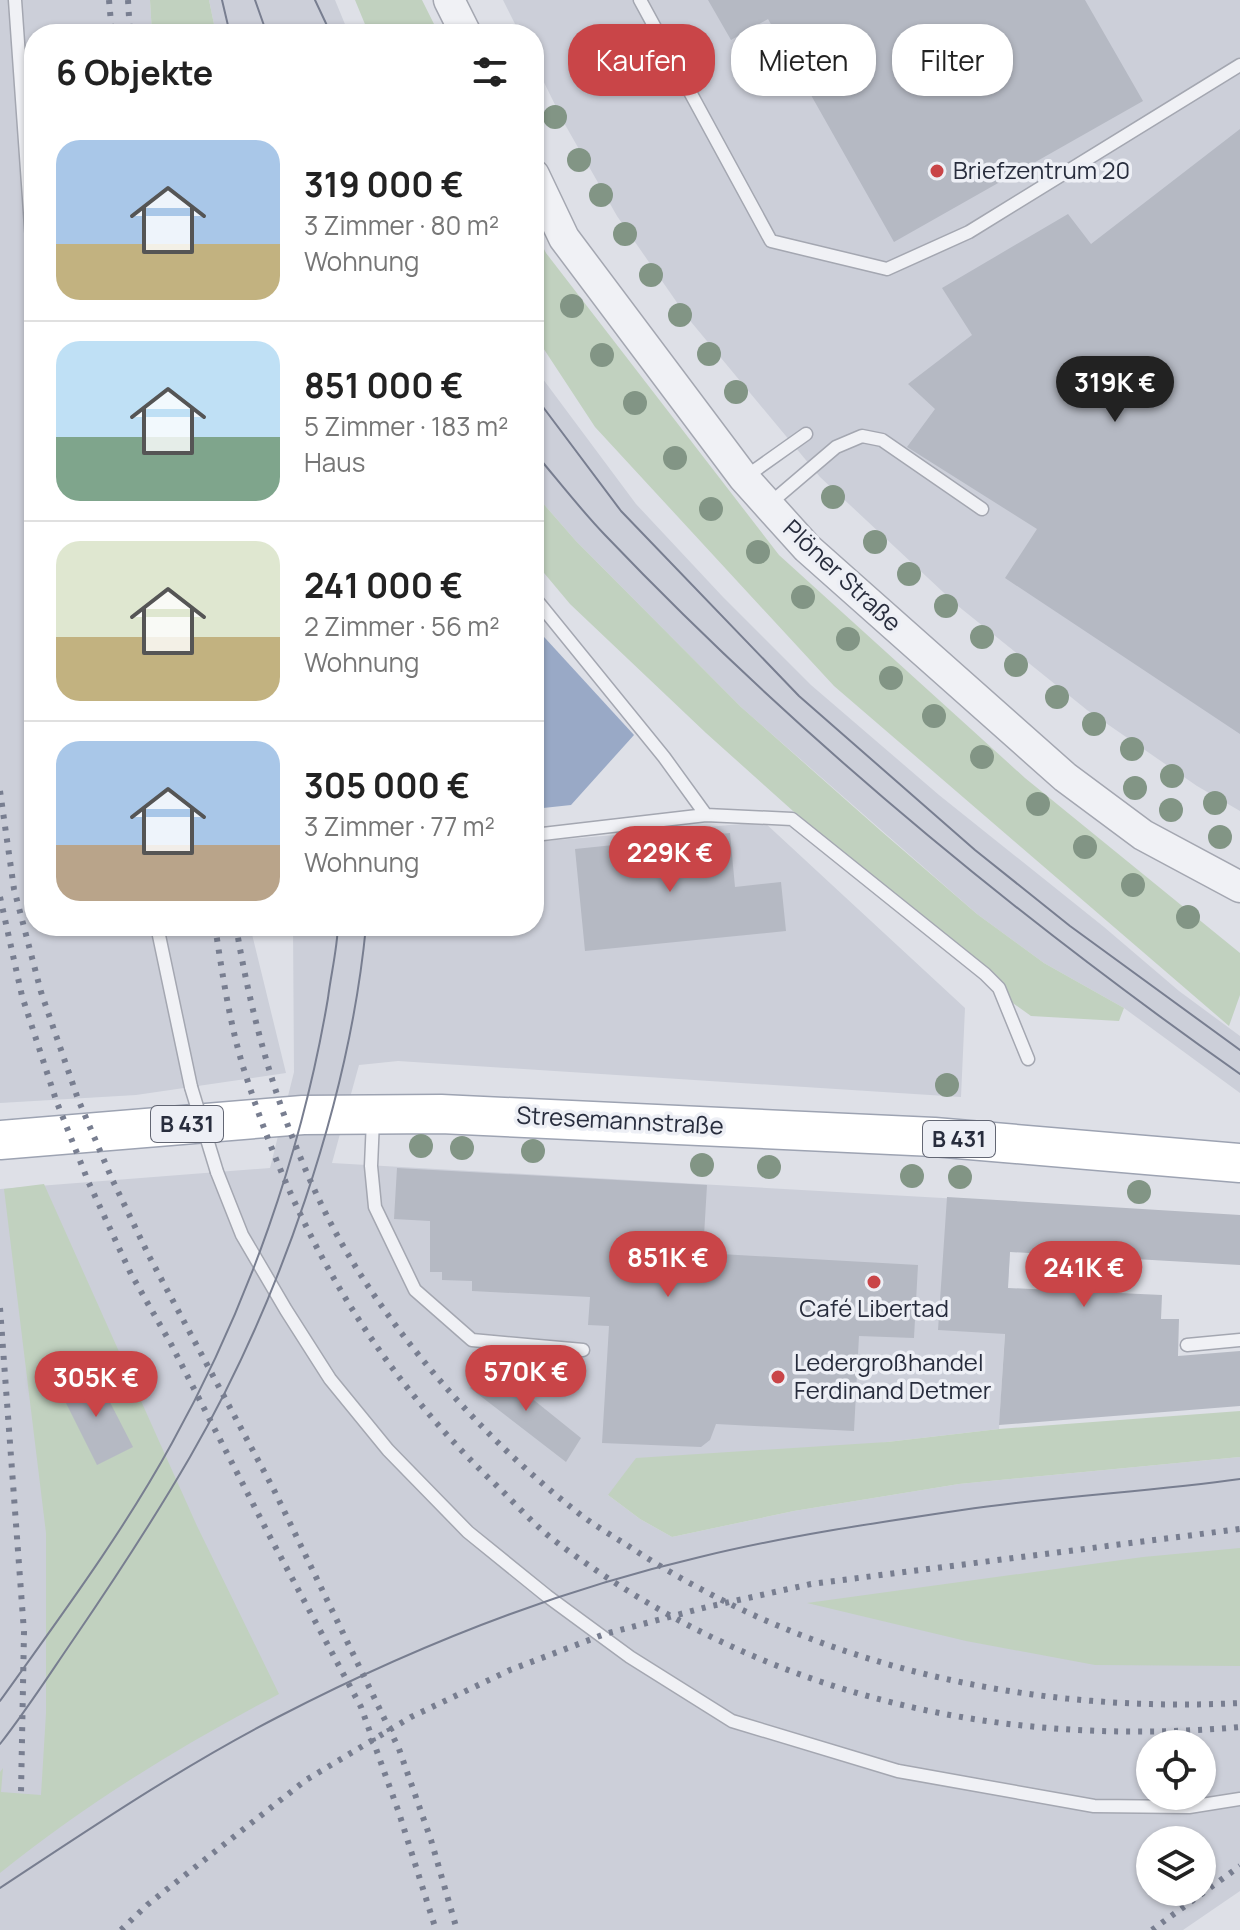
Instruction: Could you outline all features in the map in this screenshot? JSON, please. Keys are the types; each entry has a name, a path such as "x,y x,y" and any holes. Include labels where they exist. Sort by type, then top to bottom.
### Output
{"main road":[{"name":"Stresemannstraße","path":"0,1140 303,1115 373,1113 537,1117 934,1137 1240,1163"}],"street":[{"path":"449,0 461,24"},
{"name":"Plöner Straße","path":"544,196 564,238 744,478 807,548 1065,777 1143,835 1240,887"}],"lane":[{"path":"15,0 24,127"},
{"path":"640,0 771,241 887,269 969,232 1240,65"},
{"path":"744,478 806,434"},
{"path":"768,505 836,447 862,436 882,440 982,509"},
{"path":"544,609 664,757 706,815"},
{"path":"544,834 706,815 792,819 999,988 1028,1059"},
{"path":"159,936 191,1087 217,1172 242,1235 286,1310 330,1379 388,1450 468,1532 547,1596 630,1657 732,1721 898,1771 1094,1806 1189,1807 1240,1799"},
{"path":"373,1113 371,1166 375,1207 415,1290 472,1340 583,1350"},
{"path":"1187,1345 1240,1340"}],"shaded area":[{"path":"0,0 150,0 151,24 24,24 24,936 252,936 286,1073 136,1095 0,1103"},
{"path":"209,0 335,0 345,24 214,24"},
{"path":"503,0 1240,0 1240,811 1197,786 1087,710 958,606 820,477 687,317 617,216 544,82 544,24 515,24"},
{"path":"544,380 636,504 811,685 939,795 1179,991 1240,1036 1240,1093 1124,1008 1044,963 977,914 741,707 576,541 544,504"},
{"path":"764,822 965,1008 961,1097 398,1061 359,1065 332,1163 1013,1202 999,1429 887,1442 608,1495 640,1519 672,1537 794,1511 959,1484 1240,1457 1240,1891 1183,1930 0,1930 0,1189 270,1168 294,1072 293,936 544,936 544,841"}],"green space":[{"path":"150,0 209,0 214,24 151,24"},
{"path":"355,0 422,0 434,24 365,24"},
{"path":"544,249 779,555 1025,778 1240,953 1240,995 1229,1026 834,686 595,427 544,349"},
{"path":"544,504 576,541 741,707 977,914 1044,963 1124,1008 1119,1021 1031,1016 986,984 706,733 570,604 544,573"},
{"path":"44,1184 197,1526 279,1694 135,1777 66,1823 0,1873 0,1772 3,1768 1,1792 41,1795 46,1713 46,1533 4,1189"},
{"path":"1240,1411 1240,1457 959,1484 794,1511 672,1537 640,1519 608,1495 636,1458 887,1442 999,1429"},
{"path":"1240,1548 1240,1666 1095,1665 966,1641 807,1603 1143,1557"}],"water":[{"path":"544,637 634,735 571,805 544,808"}],"building":[{"name":"Briefzentrum 20","path":"708,0 1085,0 1143,101 894,242 812,96 876,96 876,24 771,24 768,19 759,24 731,24 731,40"},
{"path":"1240,129 1240,734 1005,578 1037,529 907,447 935,409 908,384 972,335 942,288 1068,214 1091,244"},
{"path":"730,833 735,887 781,882 786,931 585,951 575,849"},
{"path":"397,1168 707,1185 703,1253 918,1265 914,1338 859,1336 854,1431 716,1424 710,1440 701,1447 602,1443 609,1326 588,1325 590,1297 472,1291 472,1281 442,1280 442,1272 430,1272 430,1221 394,1219"},
{"path":"947,1197 1240,1215 1240,1265 1010,1252 1008,1288 1162,1295 1161,1319 1179,1319 1178,1356 1240,1351 1240,1406 999,1425 1005,1334 938,1330"},
{"path":"489,1364 581,1438 566,1462 470,1388"},
{"path":"95,1373 133,1447 97,1465 60,1391"}],"tram line":[{"path":"222,0 228,24"},
{"path":"255,0 263,24"},
{"path":"315,0 326,24"},
{"path":"544,408 621,511 799,696 975,850 1070,926 1240,1050"},
{"path":"544,464 596,525 678,609 830,752 1072,951 1240,1074"},
{"path":"0,1701 90,1575 132,1510 172,1443 225,1337 269,1227 303,1113 317,1056 337,936"},
{"path":"0,1744 162,1503 190,1457 253,1334 305,1200 326,1131 344,1062 365,936"},
{"path":"0,1888 171,1777 242,1736 431,1645 537,1604 645,1571 797,1536 997,1505 1240,1479"}],"railway":[{"path":"109,0 111,24"},
{"path":"128,0 129,24"},
{"path":"0,791 14,889 24,927"},
{"path":"0,897 22,996 56,1100 88,1181 131,1274 171,1344 361,1707 436,1930"},
{"path":"26,936 41,992 78,1099 112,1179 149,1256 274,1490 399,1749 431,1840 457,1930"},
{"path":"217,936 242,1063 268,1140 318,1249 379,1349 415,1397 454,1442 555,1541 632,1594 712,1637 795,1672 880,1699 967,1718 1056,1729 1147,1732 1240,1727"},
{"path":"238,936 251,1002 283,1113 312,1185 355,1266 416,1352 478,1423 508,1453 579,1513 699,1588 771,1623 846,1651 922,1673 1001,1690 1080,1700 1160,1704 1240,1703"},
{"path":"0,1308 24,1632 21,1793"},
{"path":"121,1930 147,1905 306,1780 411,1717 510,1670 605,1634 811,1584 1240,1529"},
{"path":"1152,1930 1240,1866"}],"place":[{"name":"Briefzentrum 20","path":"937,171"},
{"name":"Café Libertad","path":"874,1282"},
{"name":"Ledergroßhandel Ferdinand Detmer","path":"778,1377"}]}
